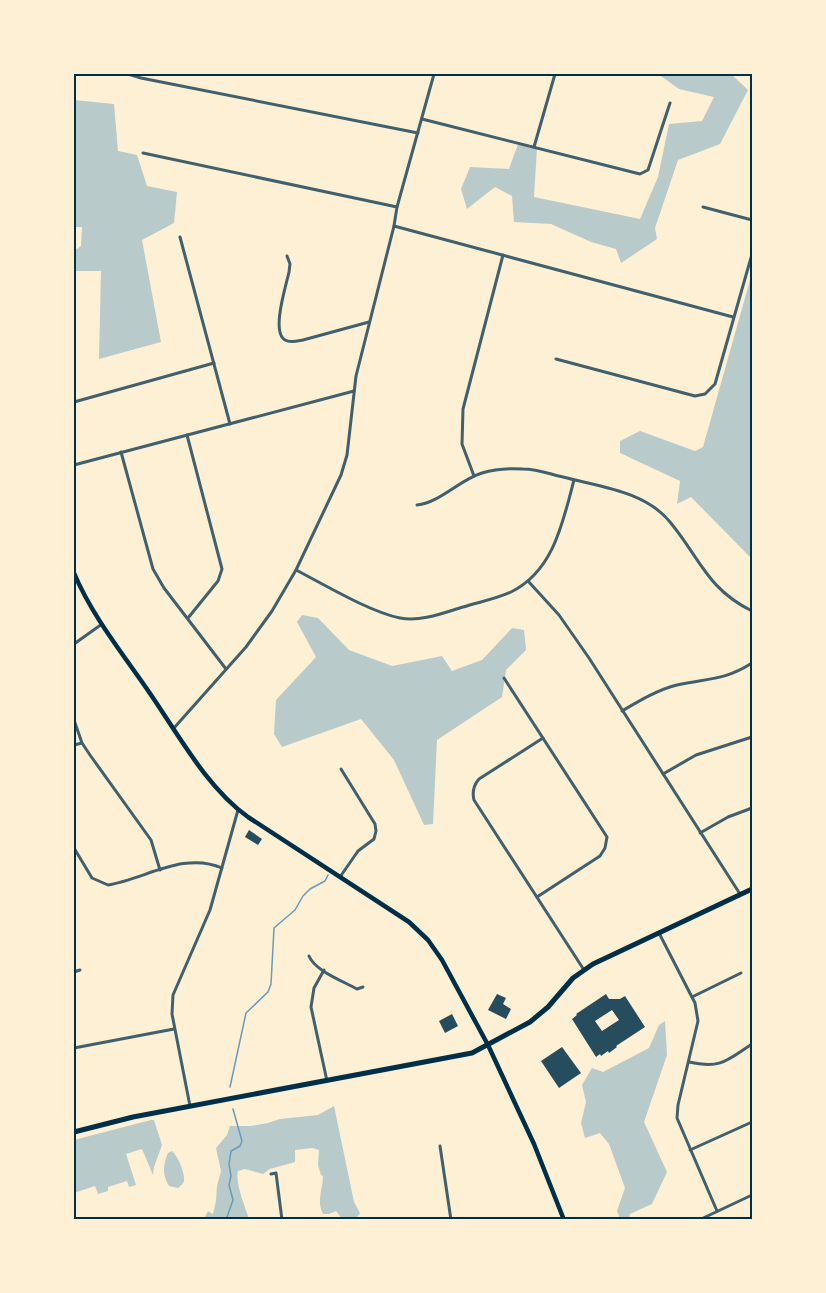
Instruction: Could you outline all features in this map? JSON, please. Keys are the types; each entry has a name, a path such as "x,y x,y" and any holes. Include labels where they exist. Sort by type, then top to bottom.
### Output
{"main road":[{"path":"74,573 102,624 220,792 238,810 409,922 428,940 442,960 488,1045 538,1152 564,1220"},
{"path":"74,1132 133,1117 464,1056 488,1045 539,1015 584,970 753,889"}],"street":[{"path":"128,74 418,133"},
{"path":"174,728 260,629 296,570 345,465 354,391 369,322 397,207 434,74"},
{"path":"534,147 555,74"},
{"path":"422,119 640,174 648,170 669,103"},
{"path":"143,153 397,207"},
{"path":"704,207 753,220"},
{"path":"394,226 734,317"},
{"path":"180,237 230,424"},
{"path":"556,359 695,396 707,393 715,384 753,254"},
{"path":"474,476 465,455 461,434 463,409 503,255"},
{"path":"287,256 290,264 289,272 278,324 281,337 292,342 369,322"},
{"path":"74,402 214,363"},
{"path":"74,465 354,391"},
{"path":"187,435 222,569 218,581 188,619"},
{"path":"120,452 153,569 164,588 226,669"},
{"path":"417,505 433,500 474,476 499,470 525,469 632,496 658,510 673,525 700,567 722,592 733,601 753,611"},
{"path":"296,570 382,612 412,619 447,612 504,595 528,581 543,564 553,547 574,480"},
{"path":"528,581 559,615 741,895"},
{"path":"74,644 102,624"},
{"path":"622,711 664,689 720,679 753,663"},
{"path":"504,678 607,837 605,848 600,856 537,897"},
{"path":"74,720 82,743 151,840 160,870"},
{"path":"663,774 696,755 753,737"},
{"path":"543,738 479,779 474,787 474,800 584,970"},
{"path":"74,746 82,743"},
{"path":"340,877 358,851 374,839 376,831 375,824 341,769"},
{"path":"700,833 728,817 753,808"},
{"path":"190,1106 171,1004 175,986 210,910 238,810"},
{"path":"74,848 92,878 102,884 113,884 189,862 208,863 222,868"},
{"path":"659,933 696,1006 698,1021 677,1111 679,1125 717,1211"},
{"path":"309,956 311,962 357,989 363,987"},
{"path":"74,972 80,970"},
{"path":"324,970 314,988 311,1007 327,1081"},
{"path":"692,997 741,973"},
{"path":"74,1048 174,1029"},
{"path":"689,1062 717,1065 753,1044"},
{"path":"690,1150 753,1122"},
{"path":"440,1146 452,1220"},
{"path":"271,1174 276,1173 282,1220"},
{"path":"699,1220 753,1195"}],"shaded area":[{"path":"658,74 731,74 748,90 720,144 678,160 655,228 657,239 621,263 616,249 591,242 551,224 514,222 512,196 495,187 467,209 461,189 470,167 509,169 518,144 537,148 534,197 640,219 658,177 669,124 702,121 714,97 679,89"},
{"path":"74,100 114,104 118,151 137,155 147,186 177,192 174,223 142,240 161,342 99,359 101,271 74,271 74,251 81,246 82,227 74,227"},
{"path":"752,273 752,559 691,497 677,504 680,481 620,453 620,441 640,431 695,451 703,447"},
{"path":"302,615 318,618 349,650 392,666 442,656 452,671 482,660 512,628 524,630 526,650 506,670 502,697 437,740 433,824 424,825 394,760 361,719 282,747 274,734 276,700 316,657 297,622"},
{"path":"665,1021 667,1055 644,1122 667,1172 652,1204 630,1214 629,1219 620,1219 617,1211 625,1188 609,1144 600,1133 585,1138 581,1123 586,1102 582,1085 592,1068 603,1072 649,1048 659,1025"},
{"path":"334,1106 354,1202 360,1213 356,1219 342,1219 336,1211 323,1214 320,1200 323,1176 318,1165 319,1150 312,1148 295,1150 295,1162 270,1169 263,1174 245,1169 238,1171 239,1188 249,1219 200,1219 205,1217 208,1211 213,1214 221,1171 216,1148 227,1135 230,1126 251,1126 280,1119 318,1115"},
{"path":"154,1120 162,1145 153,1175 142,1149 126,1154 136,1185 129,1187 127,1181 108,1187 108,1191 98,1194 95,1186 74,1193 74,1140"},
{"path":"172,1151 180,1164 184,1177 183,1183 178,1188 169,1186 164,1173 166,1157"}],"building":[{"path":"249,830 262,839 258,845 245,837"},
{"path":"497,994 506,998 503,1004 511,1009 506,1019 488,1010"},
{"path":"606,994 609,999 620,999 625,996 645,1027 609,1053 608,1051 596,1057 572,1019","holes":["612,1010 619,1020 602,1031 595,1021"]},
{"path":"452,1014 458,1026 445,1033 439,1021"},
{"path":"562,1047 581,1073 559,1088 541,1061"}],"waterway":[{"path":"230,1087 246,1013 268,992 271,984 274,928 295,910 310,889 325,881 328,875"},
{"path":"226,1220 233,1200 229,1185 231,1151 240,1146 242,1141 233,1109"}]}
